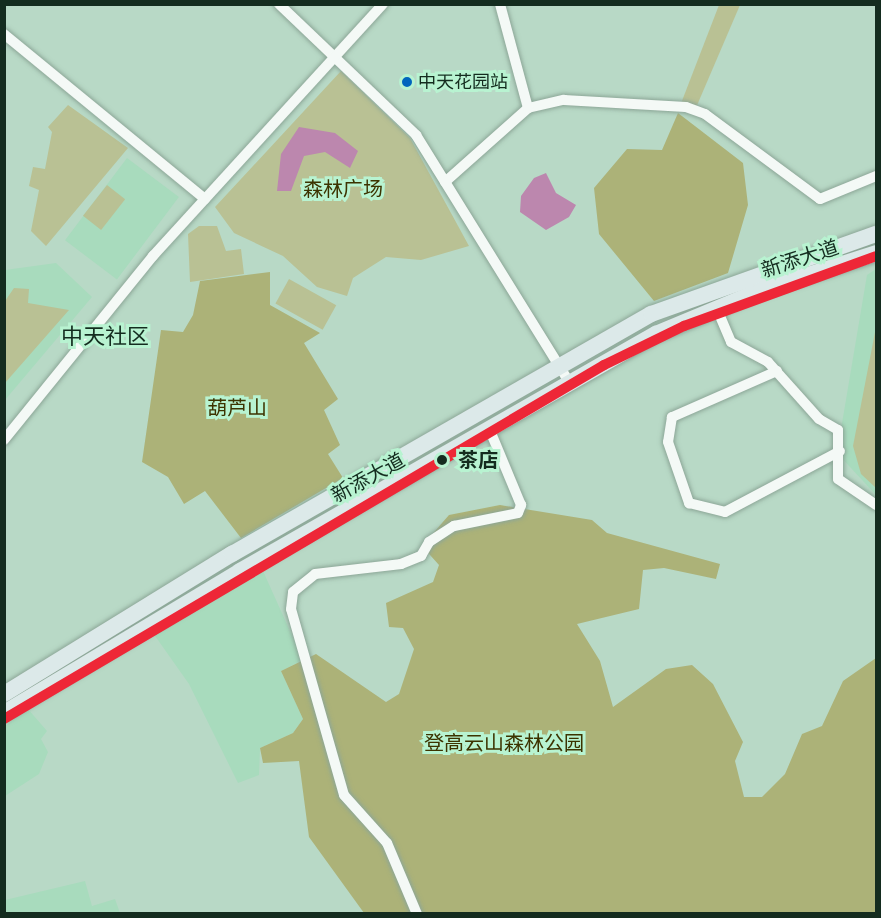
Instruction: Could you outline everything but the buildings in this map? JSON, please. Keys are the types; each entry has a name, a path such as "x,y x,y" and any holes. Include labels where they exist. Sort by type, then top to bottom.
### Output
{"main road":[{"name":"新添大道","path":"4,694 232,554 651,314 876,234"},
{"name":"新添大道","path":"4,713 569,382 717,309 876,253"}],"street":[{"path":"279,4 416,135 569,382"},
{"path":"4,440 205,199 383,4"},
{"path":"500,4 528,108"},
{"path":"4,34 205,199"},
{"path":"445,182 528,108 564,100 686,107 705,114 820,199 876,176"},
{"path":"717,309 731,342 777,371 819,419 838,430 840,451 838,479 876,505"},
{"path":"777,371 672,417 668,442 690,502 725,512 840,451"},
{"path":"417,914 387,843 344,795 291,609 293,592 315,574 401,564 421,556 429,542 454,526 518,513 521,505 489,428"}],"shaded area":[{"path":"299,127 335,133 358,151 350,168 325,152 304,156 291,191 277,191 281,154"},
{"path":"127,158 179,197 117,279 65,240"},
{"path":"546,173 556,193 576,205 569,217 546,230 520,212 521,196 534,178"},
{"path":"56,263 92,297 5,400 5,270"},
{"path":"876,269 876,495 837,453 867,275"},
{"path":"263,571 303,660 281,671 303,719 293,733 260,748 259,775 238,783 189,684 153,633"},
{"path":"28,709 47,731 41,739 48,752 39,774 5,796 5,726"},
{"path":"85,881 92,906 115,899 120,913 5,913 5,900"}],"green space":[{"path":"719,5 740,5 695,110 680,106"},
{"name":"森林广场","path":"341,71 410,138 469,246 421,260 386,257 353,278 347,296 317,287 283,256 234,233 215,207"},
{"path":"68,105 128,148 46,246 31,231 39,190 29,186 33,167 45,169 52,132 48,127"},
{"path":"678,113 743,163 748,205 728,273 654,301 599,234 594,188 627,149 662,150"},
{"path":"107,185 125,199 101,230 83,216"},
{"path":"199,226 217,226 226,251 241,249 244,274 190,282 188,234"},
{"name":"葫芦山","path":"270,272 270,305 320,333 304,343 338,399 324,410 340,445 328,454 343,478 241,538 205,491 184,504 168,477 142,462 161,330 183,332 193,315 200,281"},
{"path":"289,279 336,305 323,330 275,303"},
{"path":"14,288 29,289 28,303 69,310 5,383 5,301"},
{"path":"876,327 876,488 861,474 853,446"},
{"name":"登高云山森林公园","path":"500,505 592,520 607,533 720,564 716,579 664,568 643,570 639,609 577,624 600,661 613,707 666,669 692,665 713,684 743,742 735,761 744,797 762,797 785,774 802,734 822,726 843,681 876,658 876,913 364,913 309,837 299,761 263,763 260,748 293,733 303,719 281,671 316,654 386,702 399,694 414,649 403,628 389,627 386,603 433,582 439,565 422,546 449,515"}],"transit line":[{"path":"4,719 604,365 684,326 876,256"}],"place":[{"name":"中天花园站","path":"407,82"},
{"name":"茶店","path":"442,460"}],"district":[{"name":"中天社区","path":"105,337"}]}
